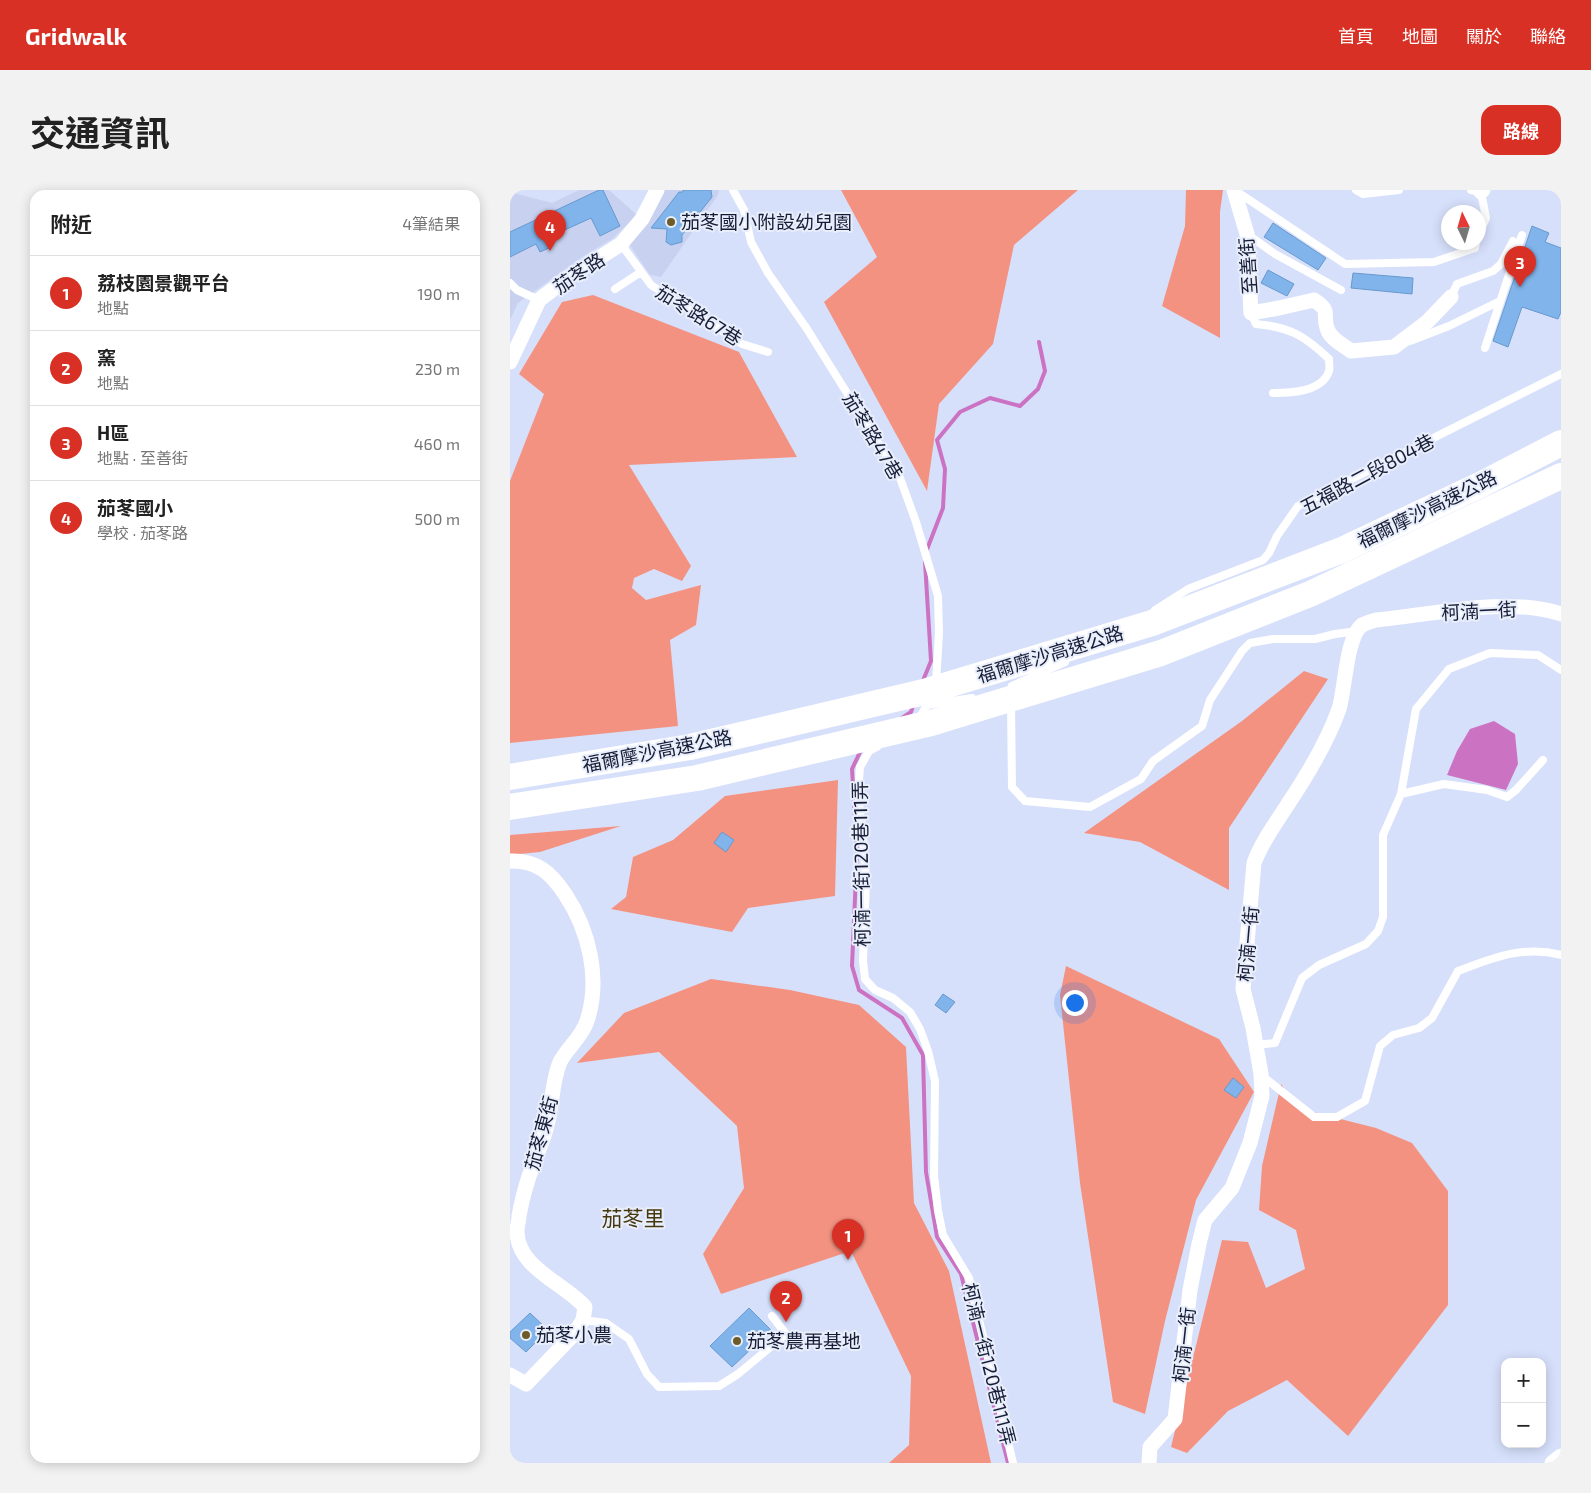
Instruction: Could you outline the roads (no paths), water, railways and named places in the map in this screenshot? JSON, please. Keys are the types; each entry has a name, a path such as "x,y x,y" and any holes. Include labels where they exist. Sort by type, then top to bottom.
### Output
{"highway":[{"name":"福爾摩沙高速公路","path":"516,776 690,748 924,692 1152,623 1342,550 1482,484 1561,443"},
{"name":"福爾摩沙高速公路","path":"519,806 697,778 931,723 1161,653 1310,594 1561,476"}],"street":[{"name":"至善街","path":"1234,190 1247,234 1251,313 1314,300 1323,306 1326,315 1326,327 1332,338 1350,351 1394,347"},
{"name":"茄苳路","path":"510,362 539,300 569,277 621,244 642,219 656,191"},
{"path":"1394,347 1427,322 1451,297"},
{"name":"柯湳一街","path":"1149,1463 1150,1446 1175,1419 1190,1290 1198,1244 1205,1220 1232,1188 1250,1143 1262,1096 1261,1074 1256,1045 1242,989 1254,863 1260,847 1304,780 1324,745 1340,708 1345,670 1355,636 1362,626 1376,620 1483,607 1518,607 1561,614"},
{"name":"茄苳東街","path":"510,861 532,864 548,872 557,882 579,918 589,946 592,999 587,1022 574,1045 561,1061 555,1077 551,1110 524,1196 517,1231 521,1250 533,1265 577,1298 585,1307 583,1320"},
{"path":"510,1375 526,1384 574,1334 583,1320"},
{"path":"1552,1463 1561,1456"}],"lane":[{"name":"茄苳路47巷","path":"733,190 744,210 751,242 764,265 900,478 916,522 938,596 938,664 935,691 927,705"},
{"path":"1234,190 1345,264 1434,262 1468,250"},
{"path":"1356,190 1363,194 1399,190"},
{"path":"1247,234 1275,254 1341,290"},
{"path":"1485,348 1522,235"},
{"path":"1451,297 1457,284 1493,271 1502,264 1513,241"},
{"name":"茄苳路67巷","path":"621,244 651,285 742,344 768,352"},
{"path":"615,289 641,272"},
{"path":"510,283 517,290 539,300"},
{"path":"1394,347 1449,326 1500,301"},
{"name":"至善街","path":"1251,313 1256,324 1274,326 1297,334 1311,342 1329,359 1329,371 1320,384 1295,392 1274,393"},
{"name":"五福路二段804巷","path":"1091,650 1188,589 1263,560 1298,506 1561,374"},
{"path":"1074,657 1012,686 1012,787 1025,801 1090,807 1141,779 1153,761 1202,726 1210,700 1242,651 1250,643 1273,639 1315,639 1358,630"},
{"path":"1256,1045 1275,1043 1302,978 1319,965 1366,944 1378,931 1383,917 1383,835 1402,794 1416,709 1449,670 1490,653 1538,655 1561,670"},
{"path":"992,695 1011,692"},
{"path":"927,705 983,696"},
{"name":"柯湳一街120巷111弄","path":"927,705 916,722 892,740 870,751 860,767 858,793 866,881 865,979 875,990 893,998 910,1012 920,1029 928,1051 935,1081 934,1169 938,1211 943,1235 970,1278 1013,1463"},
{"path":"1402,794 1444,784 1487,790 1507,797 1516,790 1543,760"},
{"path":"1261,1074 1314,1117 1337,1117 1365,1102 1380,1046 1394,1035 1419,1028 1432,1018 1458,971 1499,955 1528,951 1561,955"},
{"path":"583,1320 606,1323 629,1338 647,1374 659,1387 718,1386 731,1378 786,1334 772,1316"}],"waterway":[{"path":"926,552 943,508 945,469 937,440 960,412 990,398 1020,406 1038,389 1045,371 1039,342"},
{"path":"922,683 931,661 925,562"},
{"path":"902,718 911,712 914,703"},
{"path":"861,750 852,769 857,852 852,966 859,990 902,1018 923,1055 926,1172 937,1237 961,1274 1008,1463"}],"place":[{"name":"茄苳國小附設幼兒園","path":"671,222"},
{"name":"茄苳國小","path":"550,251"},
{"name":"H區","path":"1520,287"},
{"name":"荔枝園景觀平台","path":"848,1260"},
{"name":"窯","path":"786,1322"},
{"name":"茄苳小農","path":"526,1335"},
{"name":"茄苳農再基地","path":"737,1341"}],"district":[{"name":"茄苳里","path":"633,1219"}]}
